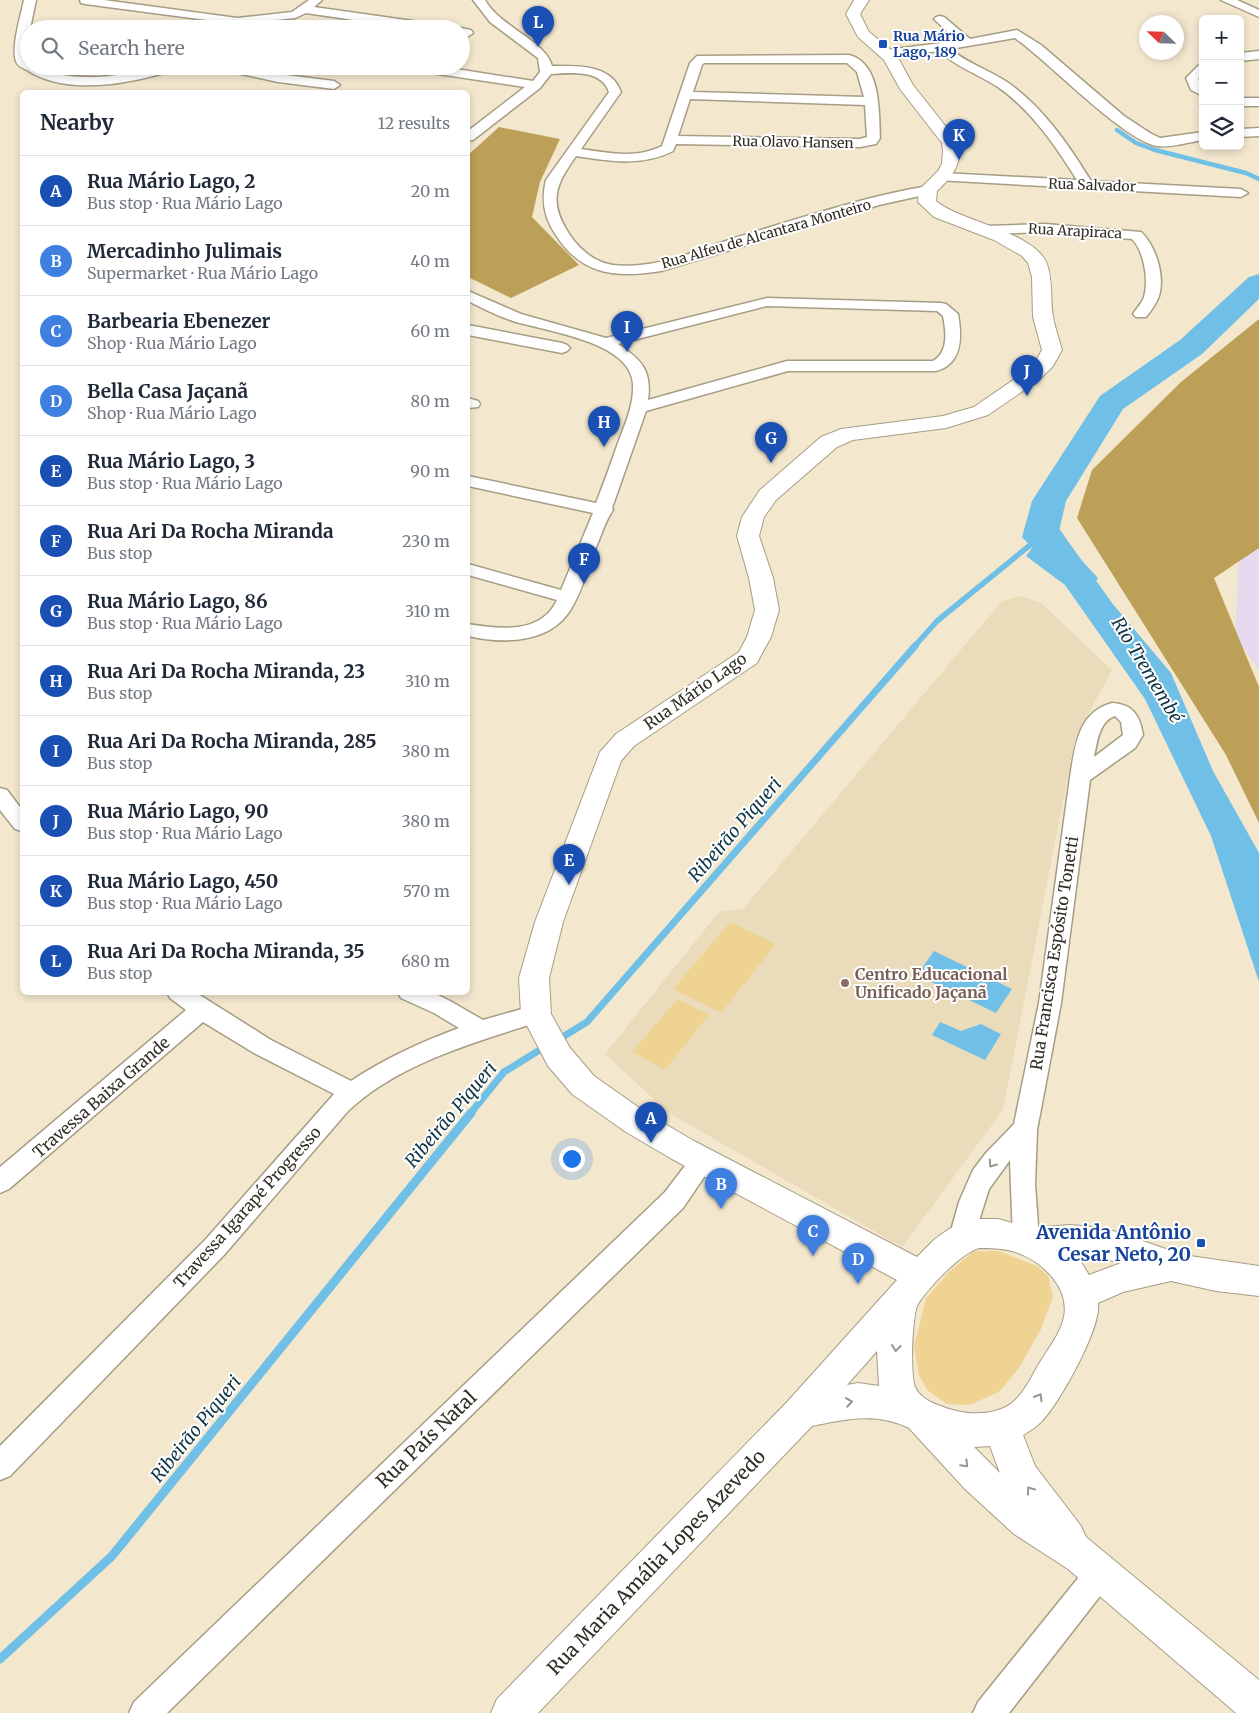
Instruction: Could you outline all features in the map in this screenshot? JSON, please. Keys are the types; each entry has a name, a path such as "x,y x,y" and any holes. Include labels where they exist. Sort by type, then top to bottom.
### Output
{"street":[{"path":"28,20 30,0"},
{"path":"85,0 230,20"},
{"path":"300,12 316,0"},
{"path":"470,135 536,85 545,76 546,70 545,61 538,52 491,17 483,9 479,0"},
{"path":"862,0 855,8 853,14 863,34 886,54 906,86 950,142 953,154 952,163 935,184"},
{"path":"1228,0 1259,14"},
{"path":"244,20 300,12 366,20"},
{"path":"940,19 968,43"},
{"path":"886,54 968,43 1017,34 1037,48 1119,120 1145,136 1159,142 1199,137"},
{"path":"941,47 953,58 1003,85 1038,115 1064,148 1087,185"},
{"path":"1244,57 1259,55"},
{"path":"573,152 617,158 648,157 668,148 672,140 685,95 696,63 700,59 853,60 860,66 868,80 870,101 685,95"},
{"name":"Rua Alfeu de Alcantara Monteiro","path":"546,70 589,71 610,79 614,85 615,92 553,180 549,194 550,208 554,220 563,235 583,259 595,265 613,269 646,268 670,264 935,184"},
{"path":"1199,72 1192,78 1195,87 1199,90"},
{"path":"44,75 56,78 120,79 143,75"},
{"path":"264,75 334,89 331,75"},
{"path":"470,75 536,85"},
{"name":"Rua Olavo Hansen","path":"672,140 867,143 874,138 870,101"},
{"path":"1244,102 1259,102"},
{"path":"470,120 485,123"},
{"path":"1244,133 1259,132"},
{"name":"Rua Salvador","path":"935,184 1087,185 1241,193"},
{"name":"Rua Mário Lago","path":"911,1288 703,1161 636,1123 604,1101 564,1065 539,1018 534,978 549,922 608,758 625,740 748,657 759,636 767,610 761,578 748,536 753,516 768,495 828,442 849,434 946,422 973,414 981,411 1032,376 1046,362 1052,350 1043,317 1041,278 1037,262 1029,252 1016,243 940,213 928,202 935,184"},
{"name":"Rua Arapiraca","path":"987,230 1038,228 1136,235 1144,241 1153,285 1151,299 1141,314"},
{"path":"470,296 490,307 515,316 585,334 605,343 626,357 636,367 642,380 639,408 604,510 567,597 556,617 536,628 508,634 481,633 470,630"},
{"path":"605,343 767,302 941,307 950,314 954,328 952,345 947,358 942,364 936,366 787,366 639,408"},
{"path":"470,330 562,348"},
{"path":"470,481 604,510"},
{"path":"470,570 567,597"},
{"name":"Rua Francisca Espósito Tonetti","path":"1029,1241 1023,1213 1025,1129 1050,1005 1081,776"},
{"path":"0,795 20,821"},
{"path":"182,995 201,1010 282,1058 352,1092"},
{"path":"416,995 442,1007 480,1030"},
{"name":"Travessa Baixa Grande","path":"3,1175 201,1010"},
{"name":"Travessa Igarapé Progresso","path":"0,1466 215,1247 333,1110 352,1092 377,1076 440,1045 480,1030 539,1018"},
{"path":"1025,1129 997,1157 983,1176 973,1195 962,1238 980,1233 994,1233 1029,1241 1067,1238 1086,1240 1128,1250 1172,1267 1216,1276 1259,1281"},
{"name":"Rua País Natal","path":"145,1713 668,1206 703,1161"},
{"name":"Rua Maria Amália Lopes Azevedo","path":"510,1713 801,1411 911,1288 950,1247 962,1238"},
{"path":"801,1411 858,1400 914,1411 943,1425 963,1430 1002,1426 1017,1420 1034,1407 1080,1323 1083,1309 1078,1284 1057,1261 1029,1241"},
{"path":"1081,1296 1099,1285 1116,1278 1136,1272 1172,1267"},
{"path":"911,1288 894,1366 899,1393 978,1477 1027,1521 1091,1564 1259,1706"},
{"path":"1002,1426 1011,1456 1022,1478 1091,1564"},
{"path":"989,1713 1091,1564"}],"shaded area":[{"path":"499,127 560,139 540,182 532,217 579,265 511,298 470,278 470,153"},
{"path":"1259,319 1259,548 1214,578 1259,687 1259,823 1226,755 1077,518 1092,470 1181,382"},
{"path":"1259,549 1259,671 1235,636 1239,555"},
{"name":"Centro Educacional Unificado Jaçanã","path":"1021,596 1041,603 1112,670 1075,739 1003,1110 902,1247 669,1113 605,1054 719,912 743,909 1002,601"},
{"path":"730,922 776,944 721,1013 673,989"},
{"path":"677,999 709,1015 665,1070 632,1052"},
{"path":"974,1251 999,1251 1037,1266 1048,1275 1053,1297 1041,1329 1019,1368 999,1392 969,1405 947,1404 928,1391 919,1376 914,1346 926,1298 950,1271"}],"water":[{"path":"1053,520 1112,603 1171,673 1213,771 1259,853 1259,982 1211,836 1145,699 1065,585 1026,556"},
{"path":"934,951 1012,989 996,1013 917,975"},
{"path":"940,1022 961,1031 981,1024 1001,1034 985,1060 932,1035"}],"waterway":[{"path":"1117,130 1136,143 1155,150 1246,173 1259,179"},
{"name":"Rio Tremembé","path":"1080,578 1040,537 1049,501 1111,403 1191,347 1259,283"},
{"name":"Ribeirão Piqueri","path":"914,647 937,621 1040,537"},
{"name":"Ribeirão Piqueri","path":"556,1041 587,1022 915,646"},
{"name":"Ribeirão Piqueri","path":"470,1114 504,1072 546,1046"},
{"name":"Ribeirão Piqueri","path":"0,1659 112,1556 471,1113"}],"place":[{"name":"Rua Mário Lago, 189","path":"883,44"},
{"name":"Rua Ari Da Rocha Miranda, 35","path":"538,47"},
{"name":"Rua Mário Lago, 450","path":"959,160"},
{"name":"Rua Ari Da Rocha Miranda, 285","path":"627,352"},
{"name":"Rua Mário Lago, 90","path":"1027,396"},
{"name":"Rua Ari Da Rocha Miranda, 23","path":"604,447"},
{"name":"Rua Mário Lago, 86","path":"771,463"},
{"name":"Rua Ari Da Rocha Miranda","path":"584,584"},
{"name":"Rua Mário Lago, 3","path":"569,885"},
{"name":"Centro Educacional Unificado Jaçanã","path":"845,983"},
{"name":"Rua Mário Lago, 2","path":"651,1143"},
{"name":"Mercadinho Julimais","path":"721,1209"},
{"name":"Avenida Antônio Cesar Neto, 20","path":"1201,1243"},
{"name":"Barbearia Ebenezer","path":"813,1256"},
{"name":"Bella Casa Jaçanã","path":"858,1284"}]}
